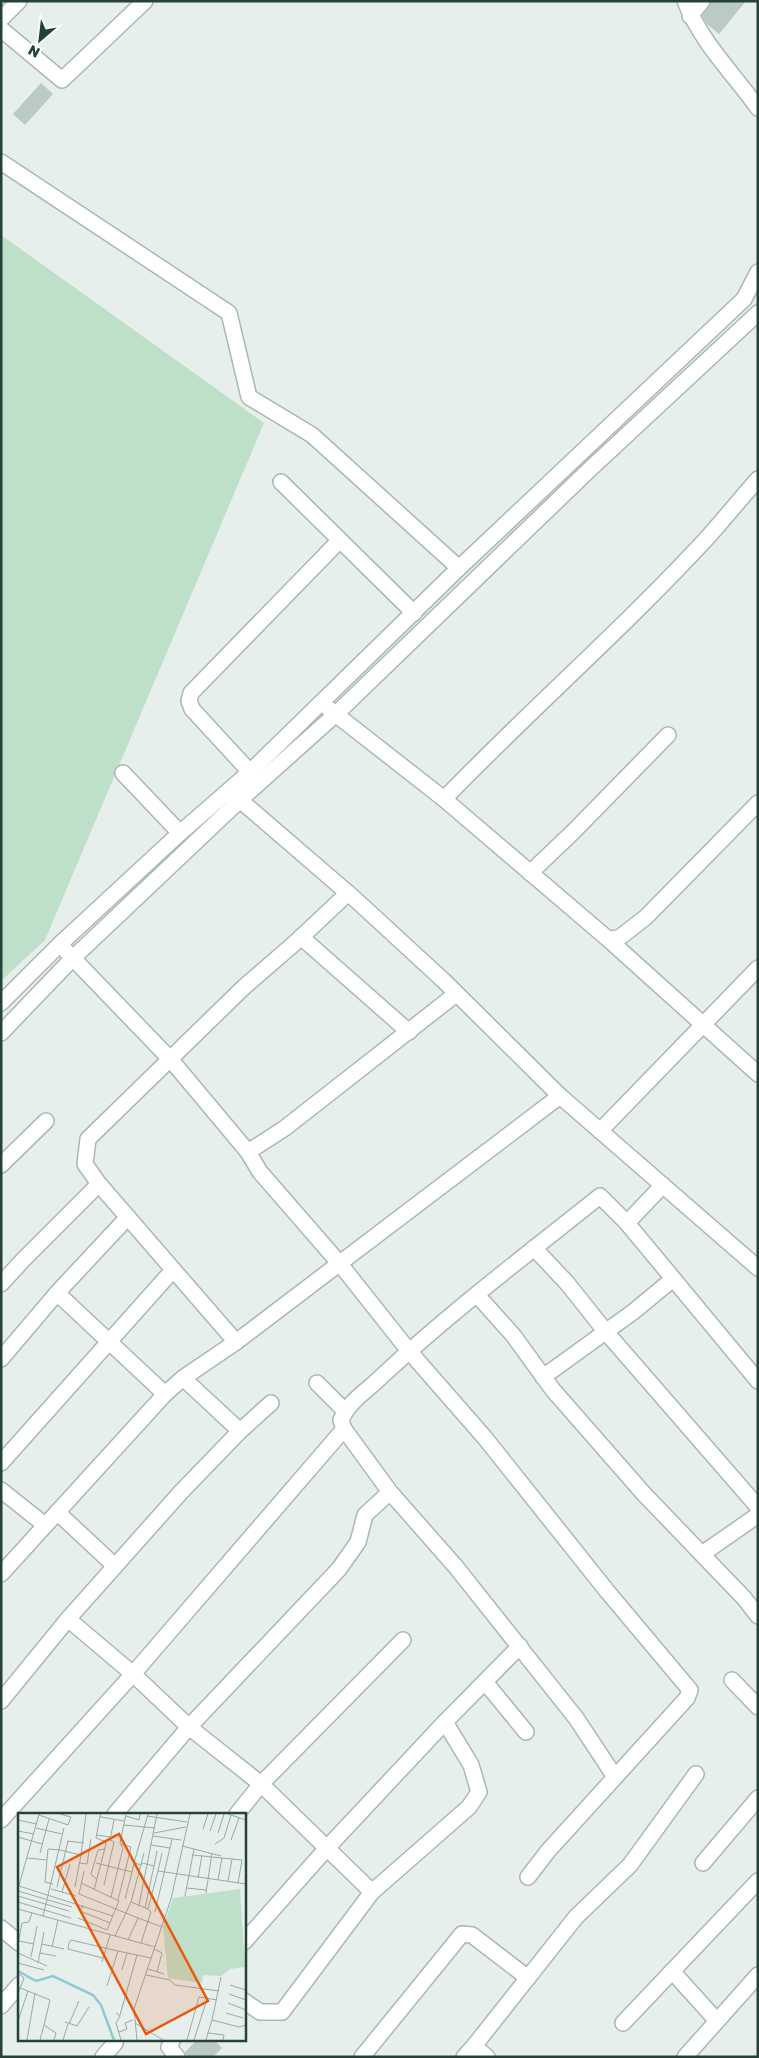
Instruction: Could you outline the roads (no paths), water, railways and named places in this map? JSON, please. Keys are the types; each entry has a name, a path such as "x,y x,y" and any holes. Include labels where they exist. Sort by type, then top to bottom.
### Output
{"street":[{"path":"1,19 19,1"},
{"path":"1,30 62,80 145,1"},
{"path":"685,1 690,16 707,44 758,108"},
{"path":"690,16 702,1"},
{"path":"1,162 229,313 250,397 312,435 459,568"},
{"path":"1,1033 235,795 250,772 459,568 744,298 758,272"},
{"path":"1,1003 60,944 180,833 235,795 336,714 589,470 758,312"},
{"path":"444,799 487,754 590,655 707,537 758,479"},
{"path":"282,482 414,613"},
{"path":"250,772 192,709 189,701 190,693 340,540"},
{"path":"322,703 444,799 608,939 758,1074"},
{"path":"530,873 668,735"},
{"path":"123,773 180,833"},
{"path":"235,795 348,893 520,1055 560,1096 758,1268"},
{"path":"608,939 618,938 646,916 758,803"},
{"path":"236,1342 99,1184 85,1164 88,1139 244,987 348,893"},
{"path":"301,937 409,1032"},
{"path":"60,944 171,1060 248,1152 260,1172 340,1264 409,1351 485,1438 607,1591 690,1690 687,1698 548,1851 528,1877"},
{"path":"600,1132 758,968"},
{"path":"248,1152 285,1128 456,994"},
{"path":"1,1574 165,1394 183,1378 236,1342 560,1096"},
{"path":"1,1165 46,1121"},
{"path":"1,1284 22,1260 99,1184"},
{"path":"626,1223 662,1185"},
{"path":"615,1776 576,1718 520,1646 456,1567 390,1492 344,1429 341,1420 353,1402 409,1351 600,1196 626,1223 758,1381"},
{"path":"1,1359 57,1293 128,1217"},
{"path":"534,1248 567,1283 606,1332 758,1507"},
{"path":"1,1463 28,1430 87,1369 109,1340 173,1270"},
{"path":"543,1377 606,1332 673,1279"},
{"path":"57,1293 165,1394"},
{"path":"477,1295 513,1335 543,1377 644,1494 744,1598 758,1616"},
{"path":"183,1378 240,1431"},
{"path":"317,1383 345,1412"},
{"path":"1,1701 68,1620 181,1492 240,1431 271,1403"},
{"path":"1,1820 133,1674 344,1429"},
{"path":"1,1490 45,1525"},
{"path":"116,1813 189,1727 339,1569 358,1542 365,1515 390,1492"},
{"path":"57,1512 115,1566"},
{"path":"702,1554 758,1514"},
{"path":"68,1620 133,1674 189,1727 261,1784 372,1892"},
{"path":"238,1813 261,1784 403,1640"},
{"path":"245,1941 327,1848 445,1722 520,1646"},
{"path":"732,1680 758,1708"},
{"path":"485,1682 526,1732"},
{"path":"245,2002 260,2012 282,2012 372,1892 469,1808 479,1792 471,1765 445,1722"},
{"path":"487,2057 468,2051 576,1917 630,1865 696,1774"},
{"path":"703,1863 758,1798"},
{"path":"622,2023 758,1881"},
{"path":"1,1928 18,1942"},
{"path":"362,2057 462,1934 472,1935 528,1978"},
{"path":"672,1971 716,2020"},
{"path":"685,2057 758,1975"},
{"path":"1,2006 18,1986"},
{"path":"103,2057 116,2040"},
{"path":"173,2040 169,2047 177,2057"}]}
